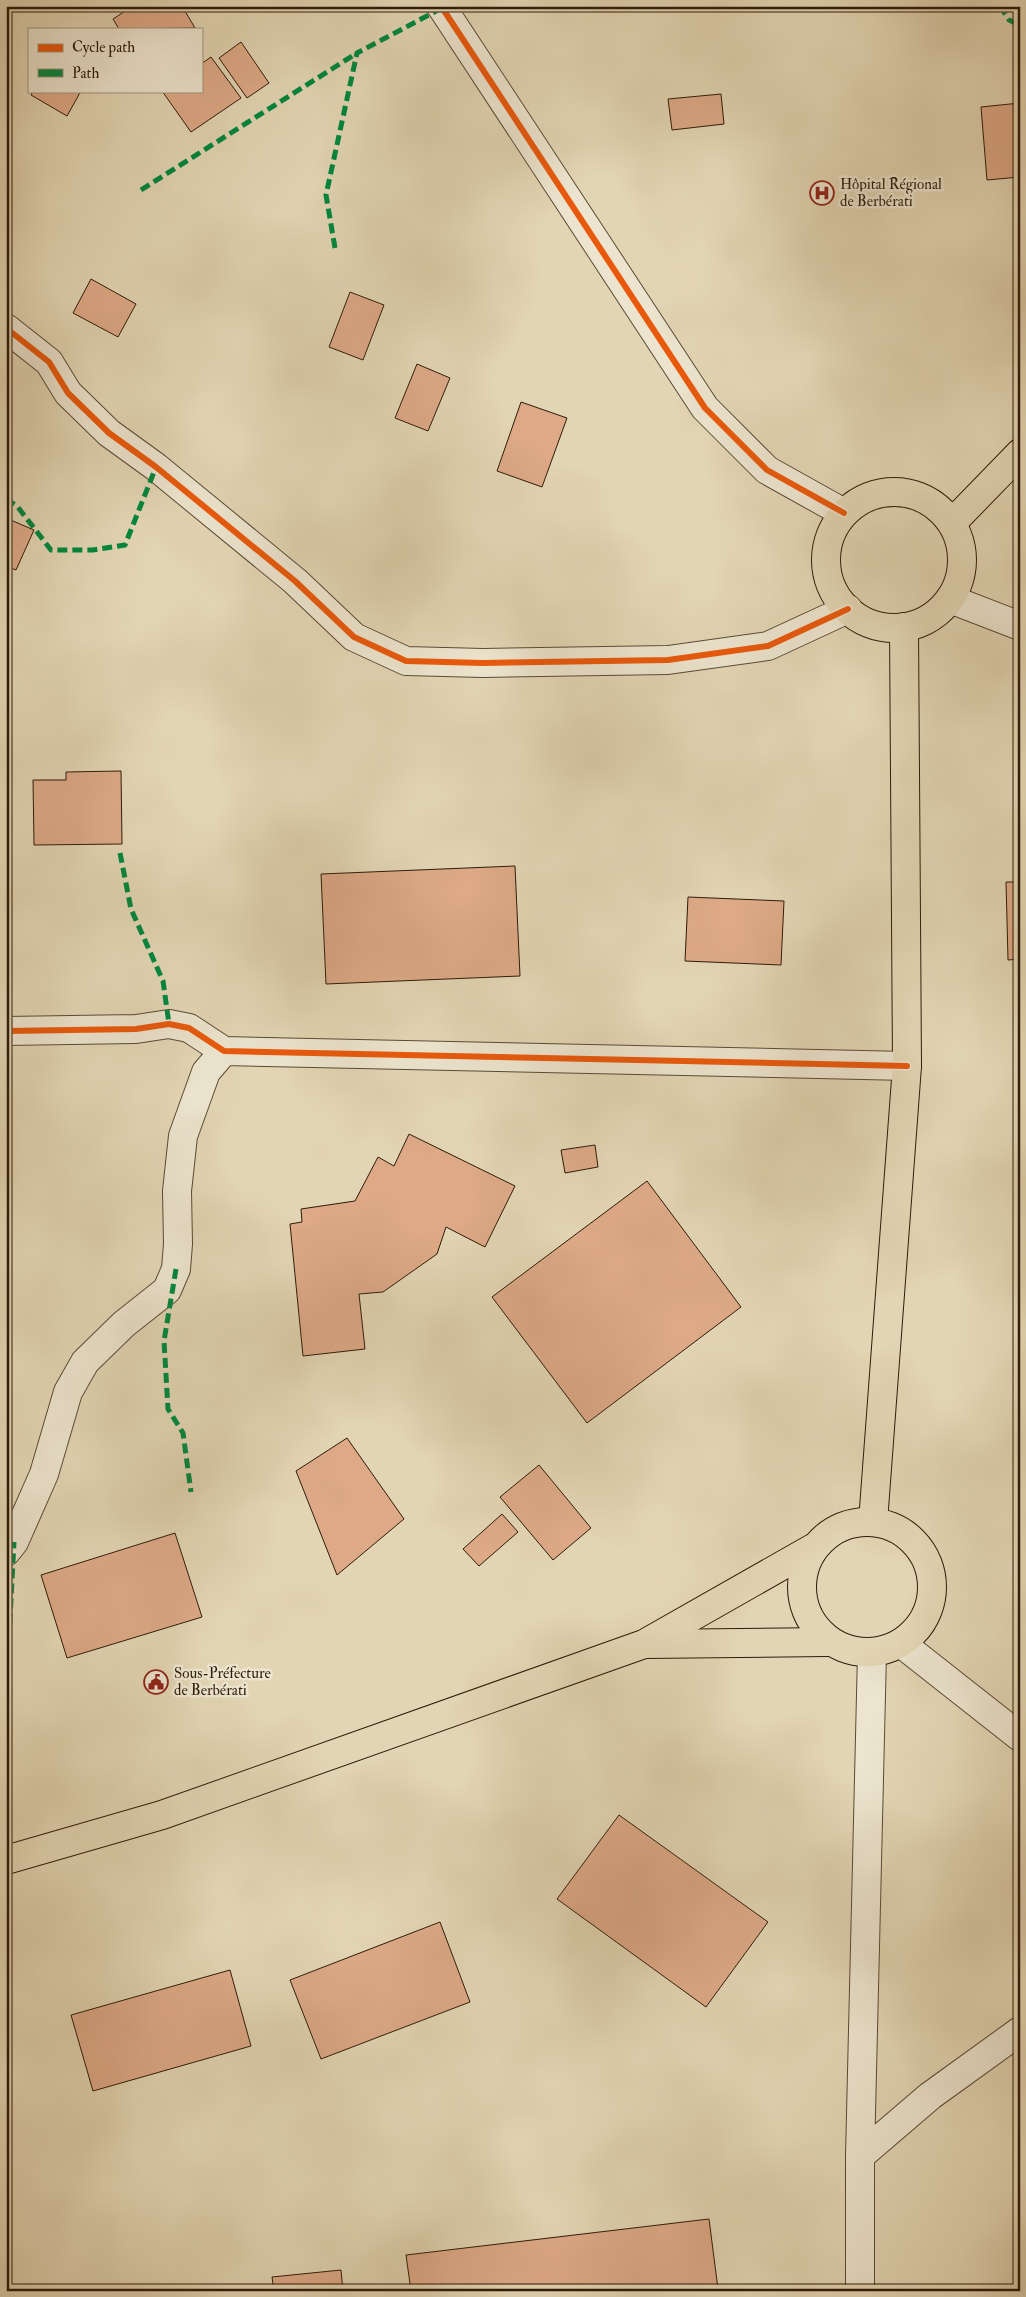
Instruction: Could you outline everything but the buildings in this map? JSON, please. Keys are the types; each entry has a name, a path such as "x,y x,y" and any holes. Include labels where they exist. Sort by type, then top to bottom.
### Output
{"main road":[{"path":"952,523 1020,453"},
{"path":"899,492 919,497 938,507 952,523 962,548 961,574 950,599 937,612 922,622 904,627 874,624 860,618 848,609 834,593 827,573 826,551 832,531 844,513 859,501 878,493 899,492"},
{"path":"873,1522 907,1066 904,627"},
{"path":"6,1860 162,1814 644,1644 813,1548 827,1534 847,1524 873,1522 895,1527 914,1542 929,1565 933,1581 931,1603 918,1629 902,1644 872,1653 856,1653 828,1642 644,1644"},
{"path":"813,1548 802,1569 800,1590 807,1616 828,1642"}],"street":[{"path":"441,6 705,408 767,470 844,513"},
{"path":"6,328 49,362 68,393 109,433 163,472 295,581 354,637 406,660 483,663 668,660 768,646 848,609"},
{"path":"950,599 1020,626"},
{"path":"6,1031 136,1028 169,1024 189,1028 224,1050 907,1066"},
{"path":"6,1552 14,1542 44,1474 68,1392 85,1362 124,1324 167,1290 176,1269 178,1244 177,1191 183,1136 206,1072 224,1050"},
{"path":"902,1644 1020,1737"},
{"path":"860,2291 860,2156 872,1653"},
{"path":"860,2156 930,2096 1020,2031"}],"marked path":[{"path":"1000,6 1009,20 1020,25"},
{"path":"335,248 326,195 357,53 442,8"},
{"path":"141,190 357,53"},
{"path":"6,499 17,506 51,550 93,550 125,545 156,467"},
{"path":"120,853 131,909 163,981 169,1024"},
{"path":"176,1269 164,1341 168,1409 183,1433 191,1492"},
{"path":"6,1653 9,1638 14,1542"}],"cycle path":[{"path":"441,6 705,408 767,470 844,513"},
{"path":"6,328 49,362 68,393 109,433 156,467 295,581 354,637 406,661 483,663 668,660 768,646 848,609"},
{"path":"6,1031 136,1029 169,1024 189,1028 224,1051 907,1066"}],"place":[{"name":"Hôpital Régional de Berbérati","path":"822,193"},
{"name":"Sous-Préfecture de Berbérati","path":"156,1682"}]}
